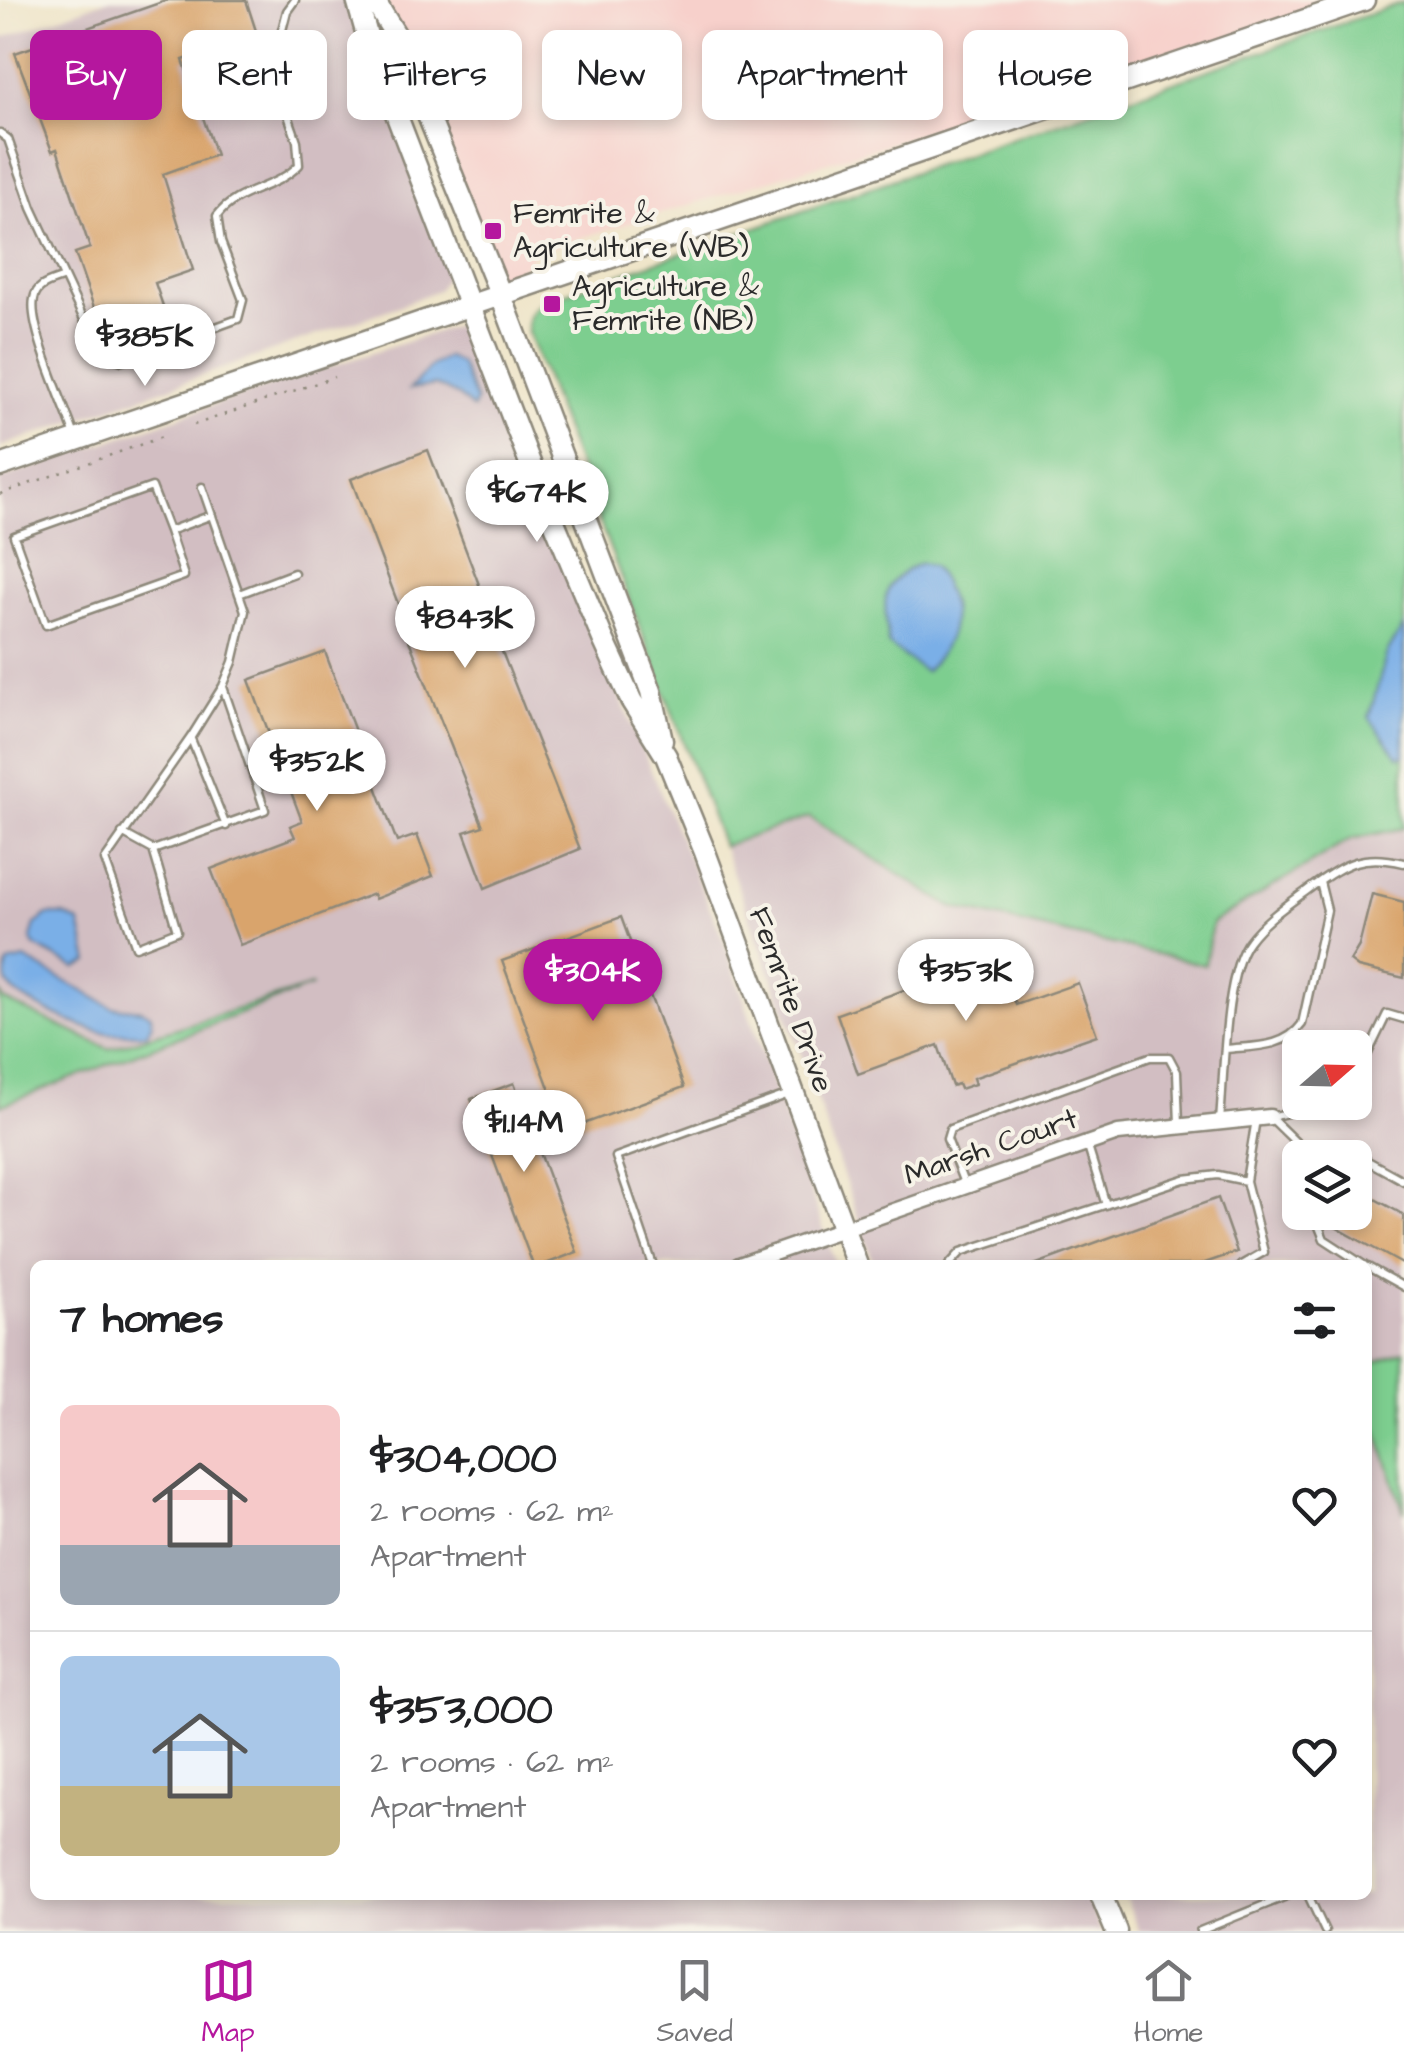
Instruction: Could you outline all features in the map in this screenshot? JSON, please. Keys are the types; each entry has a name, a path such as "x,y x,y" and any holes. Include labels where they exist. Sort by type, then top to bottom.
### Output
{"street":[{"name":"Femrite Drive","path":"357,0 370,46 535,476 630,700 666,756"},
{"name":"Femrite Drive","path":"374,0 395,34 500,293 651,691 666,756 855,1260"},
{"path":"0,466 1364,0"},
{"name":"Marsh Court","path":"753,1260 1118,1133 1263,1118"},
{"path":"1103,1900 1116,1931"}],"lane":[{"path":"0,133 8,139 32,208 94,341 104,354 122,361 238,319 243,300 221,242 217,216 229,200 286,179 299,164 298,140 272,69 287,11 295,0"},
{"path":"64,277 42,286 34,299 38,332 76,440"},
{"path":"152,487 168,531 184,576 46,625 14,536 152,487"},
{"path":"122,833 153,850 177,931 136,947 105,860 122,833 191,738 223,686 244,611 202,487"},
{"path":"168,531 212,515"},
{"path":"238,594 294,573"},
{"path":"153,850 266,810 223,686"},
{"path":"191,738 226,826"},
{"path":"1220,1122 1238,963 1248,941 1285,907 1348,861 1404,863"},
{"path":"1226,1049 1278,1043 1294,1035 1302,1024 1327,910 1320,882"},
{"path":"1372,1045 1387,1014 1404,1019"},
{"path":"964,1186 947,1139 950,1129 1150,1057 1169,1057 1177,1072 1179,1125"},
{"path":"651,1260 616,1157 793,1092"},
{"path":"1263,1118 1282,1114"},
{"path":"1263,1118 1290,1140"},
{"path":"1250,1260 1264,1252 1246,1182 1263,1118"},
{"path":"1087,1142 1106,1205"},
{"path":"1372,1163 1404,1181"},
{"path":"954,1260 962,1252 1184,1179 1218,1175 1246,1182"},
{"path":"1321,1230 1324,1238 1357,1260"},
{"path":"1372,1269 1404,1286"},
{"path":"1200,1931 1277,1900"},
{"path":"1310,1900 1325,1931"}],"path":[{"path":"194,426 334,376"},
{"path":"0,494 165,436"}],"shaded area":[{"path":"107,0 344,0 356,30 347,30 347,120 392,120 448,259 448,273 438,290 396,307 0,447 0,39"},
{"path":"374,0 1357,0 1128,70 1128,30 963,30 966,120 535,252 500,293 426,120 522,120 522,30 387,30"},
{"path":"462,324 469,329 579,601 723,939 834,1260 30,1260 30,1900 1089,1900 1101,1931 0,1931 0,1106 276,999 109,1049 3,1000 0,479"},
{"path":"809,817 951,907 1205,965 1212,923 1351,839 1404,828 1404,1351 1372,1363 1372,1260 872,1260 806,1067 723,847"},
{"path":"1372,1416 1404,1512 1404,1931 1139,1931 1126,1900 1372,1900"}],"green space":[{"path":"1404,2 1404,828 1351,839 1212,923 1205,965 951,907 809,817 723,846 528,333 532,310 544,301 1065,120 1128,120 1128,98"},
{"path":"312,986 0,1106 0,993 4,1000 109,1049"},
{"path":"1404,1351 1404,1512 1372,1416 1372,1363"}],"water":[{"path":"447,357 460,363 476,401 473,409 459,396 436,385 410,389 431,366"},
{"path":"921,563 933,566 952,609 945,646 925,672 888,644 885,604 896,578"},
{"path":"1404,625 1404,756 1398,757 1369,717 1387,653"},
{"path":"48,915 64,915 80,923 89,962 76,968 35,946 31,938 35,924"},
{"path":"25,959 112,1007 151,1015 147,1034 98,1031 26,1000 9,986 6,977 8,963"}],"building":[{"path":"168,0 246,0 256,30 182,30 182,120 204,120 216,155 163,174 193,270 155,283 171,329 140,339 137,331 106,342 75,253 90,248 57,149 52,151 40,120 162,120 162,30 81,30"},
{"path":"30,48 30,93 15,53"},
{"path":"428,450 481,590 478,591 580,849 485,888 464,832 483,826 400,618 403,617 351,479"},
{"path":"325,652 397,842 417,835 433,876 375,899 373,894 240,945 211,869 295,837 290,826 302,821 249,680"},
{"path":"1372,894 1404,902 1404,978 1358,967 1350,961 1359,946"},
{"path":"621,917 684,1087 565,1131 502,961"},
{"path":"999,956 1016,1005 1078,983 1097,1035 973,1078 975,1084 960,1089 958,1084 952,1086 938,1045 858,1074 837,1014"},
{"path":"514,1083 577,1252 556,1260 531,1260 471,1099"},
{"path":"1372,1197 1404,1215 1404,1265 1341,1230 1372,1230"},
{"path":"1218,1198 1237,1252 1214,1260 1048,1260"}],"place":[{"name":"Femrite & Agriculture (WB)","path":"493,231"},
{"name":"Agriculture & Femrite (NB)","path":"552,304"}]}
